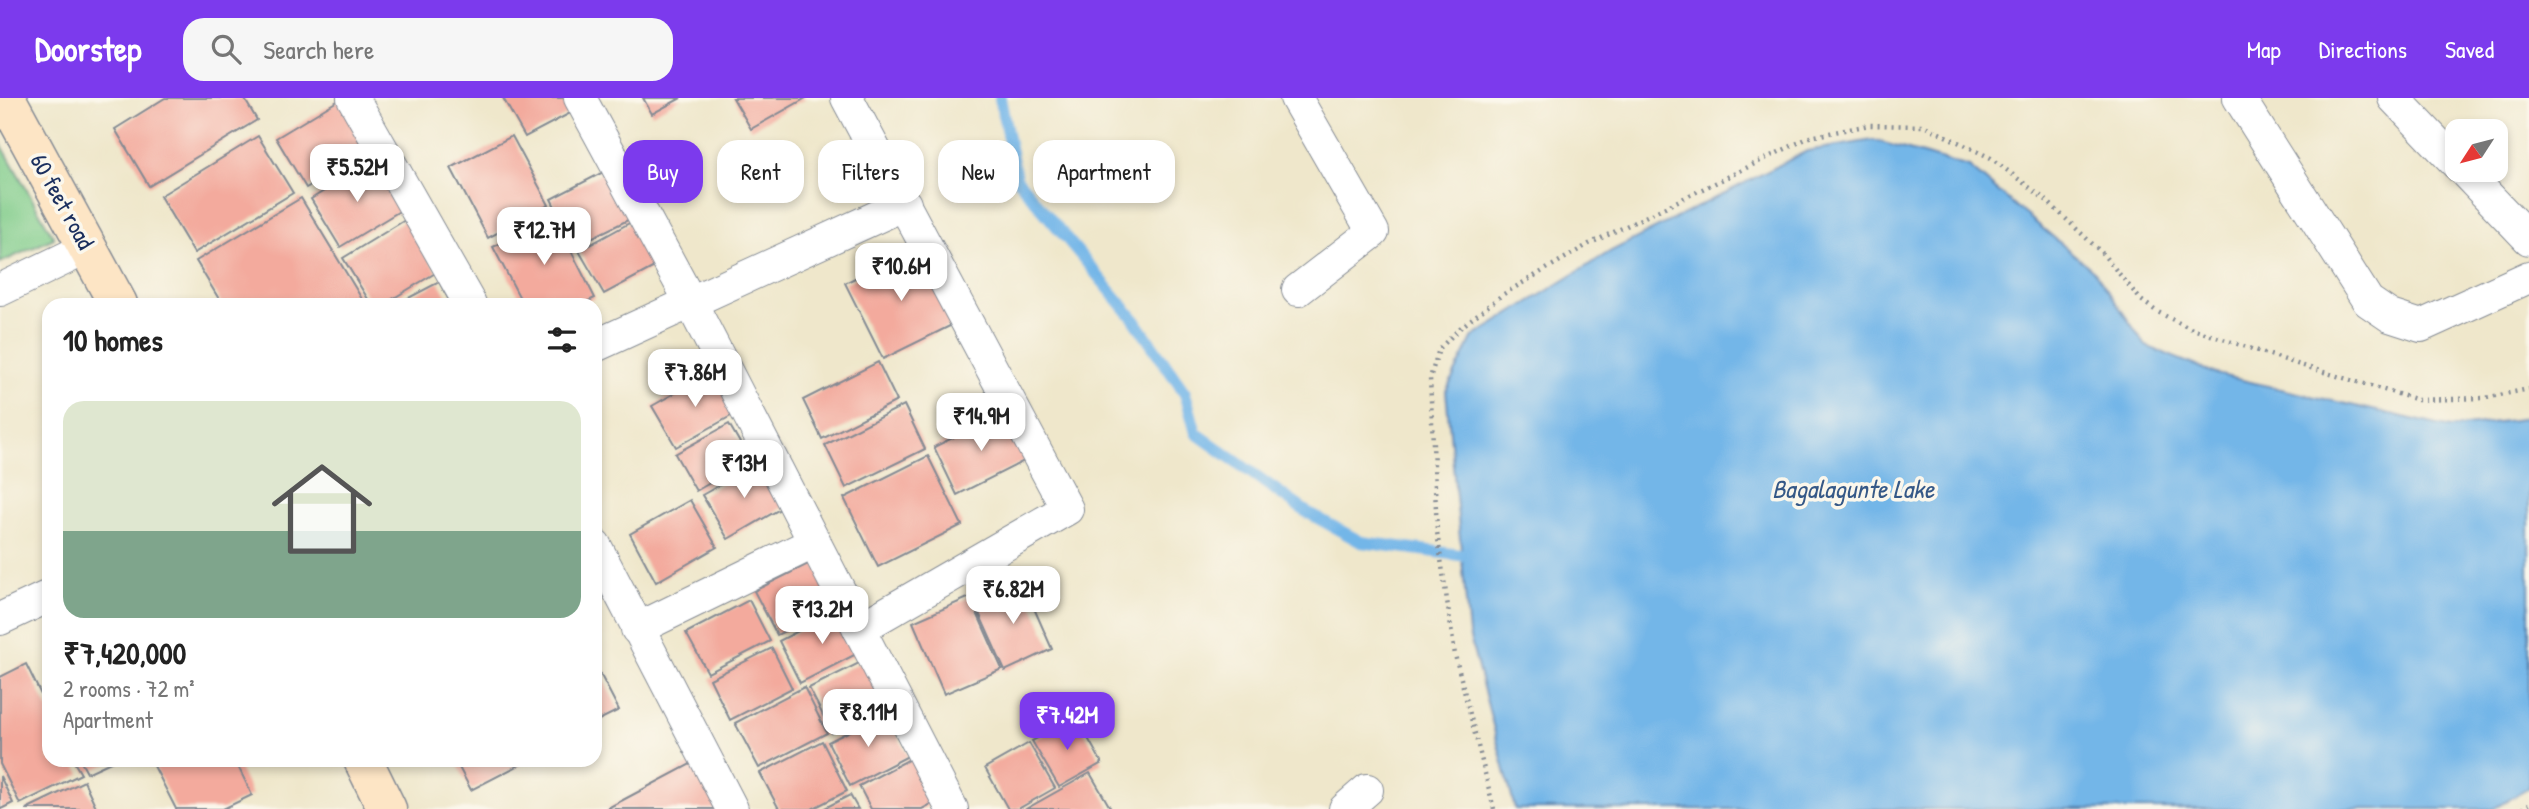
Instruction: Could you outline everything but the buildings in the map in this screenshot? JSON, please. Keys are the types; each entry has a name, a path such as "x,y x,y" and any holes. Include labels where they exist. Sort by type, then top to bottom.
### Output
{"street":[{"name":"60 feet road","path":"6,98 115,298"},
{"path":"353,98 467,298"},
{"path":"580,98 690,301 953,809"},
{"path":"848,98 1067,509 859,629"},
{"path":"1296,98 1373,232 1298,290"},
{"path":"2239,98 2368,301 2390,316 2421,326 2529,277"},
{"path":"2394,98 2445,151"},
{"path":"2474,182 2529,239"},
{"path":"602,343 905,204"},
{"path":"0,290 89,247"},
{"path":"637,629 815,542"},
{"path":"602,559 732,809"},
{"path":"0,619 42,599"},
{"path":"366,767 387,809"}],"path":[{"path":"1494,809 1455,655 1437,532 1430,378 1440,349 1460,328 1502,295 1588,244 1810,137 1869,125 1925,126 1991,158 2046,200 2101,252 2141,300 2187,327 2297,364 2418,400 2485,398 2529,389"},
{"path":"2522,809 2529,805"}],"green space":[{"path":"0,142 54,238 0,263"}],"water":[{"name":"Bagalagunte Lake","path":"1873,140 1969,167 2095,272 2146,346 2216,374 2451,428 2529,418 2529,788 2493,809 1515,809 1469,634 1446,391 1473,337 1611,251 1807,151"}],"waterway":[{"path":"1000,98 1016,178 1134,319 1185,393 1196,433 1305,511 1361,542 1475,557"}]}
